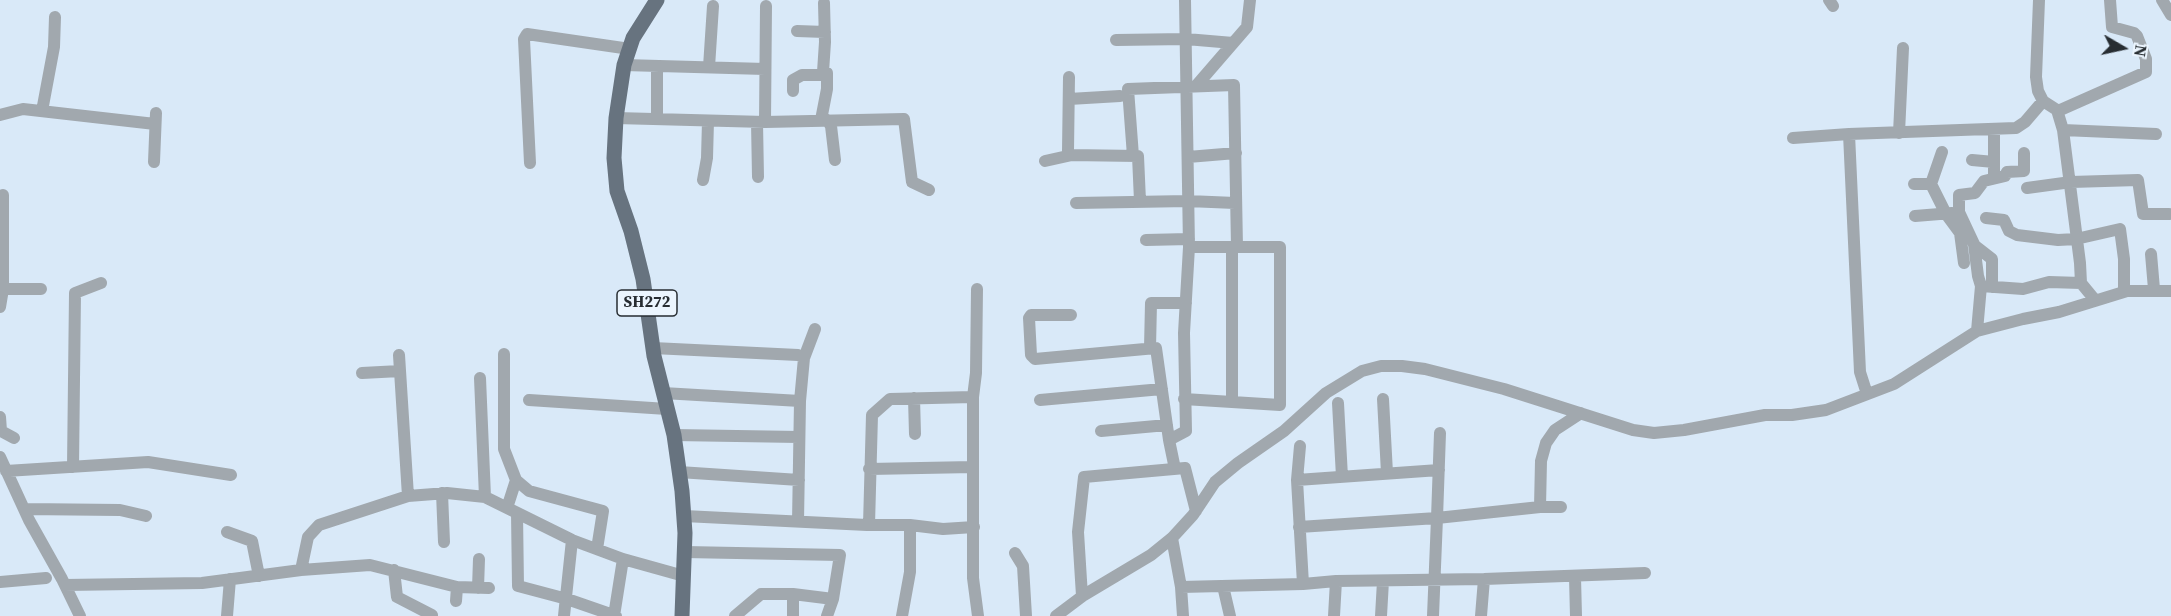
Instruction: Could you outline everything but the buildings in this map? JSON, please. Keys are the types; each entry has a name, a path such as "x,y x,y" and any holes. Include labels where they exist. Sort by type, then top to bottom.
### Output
{"main road":[{"name":"SH272","path":"657,0 633,38 624,65 616,118 614,158 617,191 632,231 644,279 653,348 674,435 684,516 682,616"}],"street":[{"path":"1169,440 1186,431 1184,399 1191,86 1185,0"},
{"path":"1191,86 1246,27 1250,0"},
{"path":"2038,0 2036,77 2038,91 2043,100 2058,111 2071,182 2081,283 2095,300"},
{"path":"2058,111 2146,72 2146,59 2137,36 2134,33 2112,27 2110,0"},
{"path":"2162,0 2171,15"},
{"path":"824,3 823,72 827,75 824,120"},
{"path":"709,67 713,6"},
{"path":"758,177 765,69 766,6"},
{"path":"42,111 54,47 55,17"},
{"path":"797,31 825,32"},
{"path":"530,163 524,39 527,34 630,49"},
{"path":"1116,40 1186,39 1233,43"},
{"path":"1899,133 1903,48"},
{"path":"624,65 765,69"},
{"path":"657,66 657,119"},
{"path":"793,91 793,80 802,75 827,75"},
{"path":"1069,77 1068,151 1072,155"},
{"path":"1133,156 1128,89 1234,86 1236,153 1232,402"},
{"path":"1069,99 1120,96"},
{"path":"1793,138 2016,128 2025,122 2043,100"},
{"path":"0,115 23,109 155,118 154,162"},
{"path":"616,118 761,122 904,118 912,182 929,190"},
{"path":"824,120 831,126 835,160"},
{"path":"702,180 707,158 708,121"},
{"path":"1994,129 1994,178"},
{"path":"2063,130 2156,134"},
{"path":"1849,134 1860,372 1867,394"},
{"path":"1188,157 1236,153"},
{"path":"1931,184 1942,153"},
{"path":"1964,263 1960,233 1952,213 1959,195 1975,193 1984,181 2005,176 2007,172 2024,171 2024,153"},
{"path":"1045,161 1072,155 1138,156 1140,201"},
{"path":"1972,160 1994,162"},
{"path":"2027,188 2071,182 2138,180 2142,214 2169,214"},
{"path":"1914,184 1931,184"},
{"path":"1931,184 1974,245 1977,276 1987,287 2023,289 2049,282 2081,283"},
{"path":"0,307 3,195"},
{"path":"1076,202 1235,203"},
{"path":"1915,216 1952,213"},
{"path":"1986,218 2004,220 2009,231 2017,235 2058,240 2120,229 2124,260 2124,292"},
{"path":"1146,240 1235,247 1280,247 1280,405 1293,423"},
{"path":"2151,254 2154,290"},
{"path":"74,467 75,293 101,283"},
{"path":"1977,331 1987,287"},
{"path":"1,289 41,289"},
{"path":"977,289 973,467 974,578 978,616"},
{"path":"1056,616 1082,596 1151,555 1172,538 1196,511 1215,482 1293,423 1326,393 1362,371 1381,366 1425,369 1504,389 1633,430 1654,433 1684,430 1755,416 1792,415 1826,410 1894,384 1977,331 2059,312 2124,292 2171,291"},
{"path":"1150,348 1151,303 1186,303"},
{"path":"1071,315 1031,315 1029,318 1033,357 1035,359 1156,348 1175,468"},
{"path":"798,522 800,401 804,358 815,329"},
{"path":"653,348 798,355 804,358"},
{"path":"504,354 504,449 516,480 528,491 603,511 597,549"},
{"path":"399,355 408,496"},
{"path":"362,373 400,371"},
{"path":"480,378 485,497"},
{"path":"1041,400 1162,389"},
{"path":"663,393 800,401"},
{"path":"869,525 872,415 890,399 973,397"},
{"path":"914,398 915,434"},
{"path":"1184,399 1280,405"},
{"path":"1383,399 1387,473"},
{"path":"529,400 667,409"},
{"path":"1338,403 1342,477"},
{"path":"1540,507 1541,461 1546,443 1555,430 1581,413"},
{"path":"0,417 1,431 14,438"},
{"path":"1101,431 1167,426"},
{"path":"1433,616 1440,433"},
{"path":"674,435 799,437"},
{"path":"1300,446 1297,480 1303,584"},
{"path":"0,457 24,509 80,616"},
{"path":"6,471 148,462 231,475"},
{"path":"869,469 973,467"},
{"path":"1082,596 1078,532 1084,477 1185,468 1196,511"},
{"path":"1297,480 1439,470"},
{"path":"679,472 799,480"},
{"path":"516,480 512,511 518,586 567,599 615,616 623,558"},
{"path":"442,493 444,542"},
{"path":"301,570 308,537 319,525 408,496 442,493 485,497 572,540 684,576"},
{"path":"1299,527 1562,507"},
{"path":"24,509 120,510 146,516"},
{"path":"684,516 910,525 943,529 974,527"},
{"path":"902,616 910,572 910,525"},
{"path":"227,532 252,541 259,576"},
{"path":"1172,538 1181,587 1183,616"},
{"path":"564,616 572,540"},
{"path":"685,552 840,555 827,616"},
{"path":"1015,553 1023,567 1026,616"},
{"path":"65,585 202,583 301,570 370,565 457,587 483,588 479,559"},
{"path":"394,570 397,597 432,615"},
{"path":"1181,587 1336,581 1575,577 1645,573"},
{"path":"1575,577 1576,616"},
{"path":"0,582 46,578"},
{"path":"227,616 230,579"},
{"path":"1481,616 1484,579"},
{"path":"1334,616 1336,581"},
{"path":"1381,616 1383,581"},
{"path":"1224,586 1230,616"},
{"path":"456,601 457,587"},
{"path":"735,616 761,594 794,594 832,599"},
{"path":"793,616 794,594"}]}
